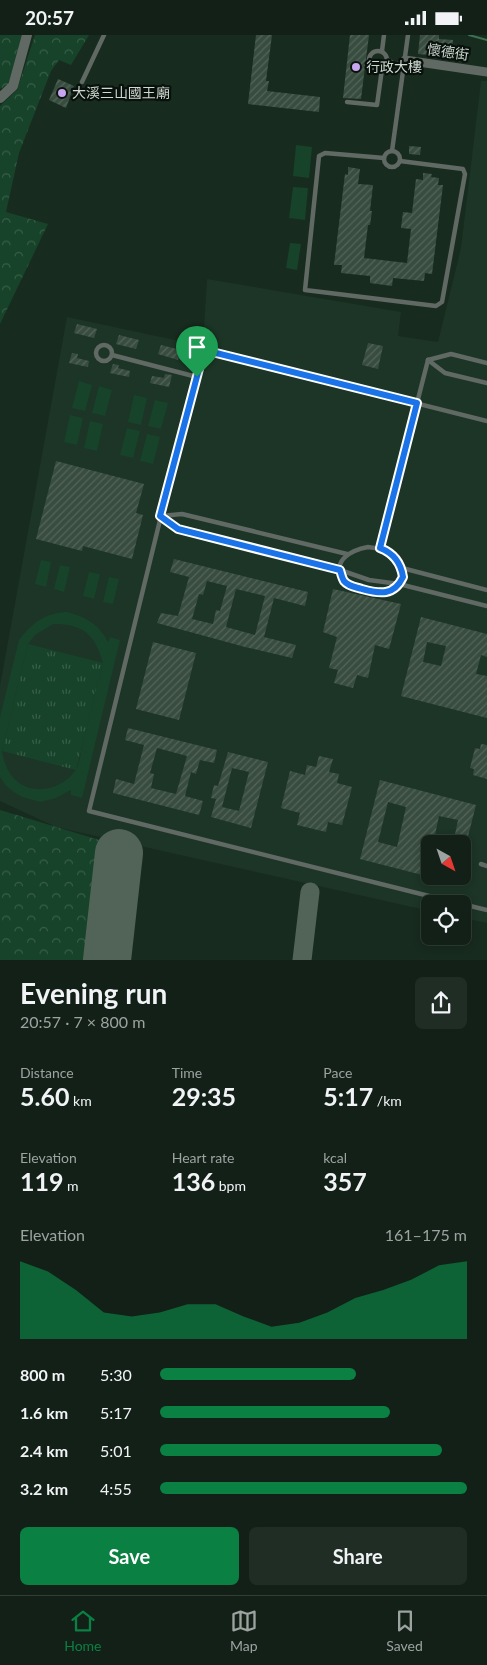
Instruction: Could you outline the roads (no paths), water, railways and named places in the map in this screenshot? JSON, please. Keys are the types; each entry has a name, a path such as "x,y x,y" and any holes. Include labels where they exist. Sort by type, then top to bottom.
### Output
{"street":[{"path":"0,98 13,86 27,35"},
{"name":"懷德街","path":"405,60 487,72"}],"lane":[{"path":"82,82 104,35"},
{"path":"384,35 382,51 388,60 396,65 405,60"},
{"path":"392,151 408,35"},
{"path":"382,51 373,52 369,60 373,68 382,69"},
{"path":"347,102 378,105 382,69 388,60"},
{"path":"384,158 385,155 392,151"},
{"path":"392,151 398,154 400,161"},
{"path":"384,158 324,153 319,156 305,290 436,306 442,302 465,174 463,169 400,161"},
{"path":"384,158 386,165 392,168 399,164 400,161"},
{"path":"426,895 89,811 160,516 204,350 487,421"},
{"path":"428,360 451,354 487,363"},
{"path":"112,355 197,377"},
{"path":"428,360 446,373 487,383"},
{"path":"380,548 428,360"},
{"path":"160,516 182,514 347,554"},
{"path":"160,516 178,529 369,579 399,584 487,606"},
{"path":"380,548 388,551 402,568 403,577 399,584 391,591 381,594 367,591 350,586 343,580 340,570 341,561 347,554 356,549 380,548"},
{"path":"402,568 487,590"},
{"path":"480,864 487,866"},
{"path":"471,906 487,910"}],"waterway":[{"path":"469,35 487,40"}],"place":[{"name":"行政大樓","path":"356,67"},
{"name":"大溪三山國王廟","path":"62,93"}]}
